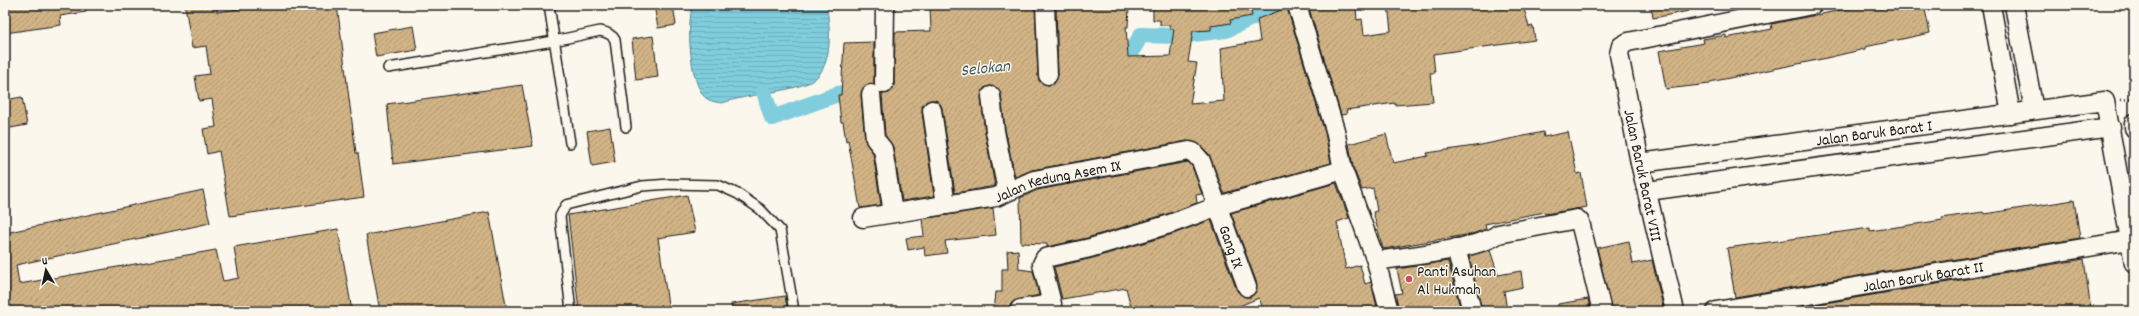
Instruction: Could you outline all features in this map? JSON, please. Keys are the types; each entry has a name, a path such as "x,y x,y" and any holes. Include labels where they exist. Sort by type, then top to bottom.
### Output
{"street":[{"path":"885,5 877,89 875,139 883,149 893,213"},
{"path":"1045,5 1048,75"},
{"path":"1297,5 1335,130 1343,170 1376,261 1389,311"},
{"name":"Jalan Baruk Barat VIII","path":"1675,311 1648,191 1640,163 1619,54 1621,46 1628,42 1812,5"},
{"path":"1991,5 2011,114"},
{"path":"2014,5 2034,110"},
{"path":"991,96 995,131 1007,190"},
{"name":"Jalan Baruk Barat I","path":"1640,163 2034,110 2107,102 2111,127 1648,191"},
{"path":"932,110 946,205"},
{"path":"2111,127 2134,263"},
{"name":"Jalan Kedung Asem IX","path":"863,218 1000,196 1007,190 1034,180 1189,151 1193,152 1201,161 1218,206"},
{"path":"1020,309 1052,304 1042,264 1045,258 1097,246 1170,224 1218,206 1343,170"},
{"name":"Gang IX","path":"1218,206 1247,287"},
{"path":"1376,261 1456,248 1491,239 1498,234 1572,218 1580,222 1602,311"},
{"name":"Jalan Baruk Barat II","path":"1716,311 2130,240"},
{"path":"1456,248 1472,311"}],"lane":[{"path":"549,5 570,143"},
{"path":"388,68 554,41 600,31 613,36 626,127"},
{"path":"571,311 560,216 562,210 566,205 642,186 670,184 718,185 738,194 760,209 774,222 780,230 794,311"}],"water":[{"path":"693,5 826,5 829,25 829,48 822,69 816,77 808,83 798,86 743,97 722,103 709,100 703,95 699,87 692,65 690,51 690,25"}],"building":[{"path":"5,5 86,5 86,12 60,16 61,25 5,33"},
{"path":"185,5 217,5 217,12 269,5 337,5 356,153 358,153 364,197 230,216 219,151 207,154 203,129 216,127 212,99 199,101 195,76 210,74 206,46 192,48"},
{"path":"654,5 673,5 676,25 658,28"},
{"path":"955,5 1035,5 1038,75 1039,81 1048,85 1054,84 1058,75 1056,5 1129,5 1128,27 1126,27 1128,57 1170,56 1174,29 1170,29 1170,25 1160,25 1160,20 1153,20 1153,5 1250,5 1252,16 1230,20 1231,23 1211,26 1211,30 1193,31 1188,62 1197,63 1190,104 1224,101 1221,48 1260,41 1257,19 1287,8 1325,133 1331,163 1224,193 1209,154 1200,145 1187,141 1032,170 1015,177 1005,129 1001,94 999,89 990,86 984,88 981,97 985,133 995,186 955,193 942,108 936,100 930,100 922,106 922,112 934,196 902,201 893,147 885,135 882,94 889,93 894,85 895,32 931,31 930,7"},
{"path":"1308,5 1340,5 1340,9 1356,7 1357,20 1362,19 1364,35 1391,31 1388,5 1523,5 1529,27 1533,26 1535,40 1433,54 1435,73 1430,73 1433,102 1395,105 1395,103 1346,110 1347,114 1341,115"},
{"path":"1651,5 1688,5 1689,11 1653,18"},
{"path":"1867,5 1924,5 1930,33 1865,47 1865,49 1822,59 1710,82 1710,84 1666,89 1659,51 1704,43 1703,39 1726,35 1726,38 1772,29 1771,24"},
{"path":"413,26 417,50 376,57 372,33"},
{"path":"653,36 658,77 636,80 632,39"},
{"path":"874,42 874,84 865,86 861,95 865,140 873,153 881,205 860,208 848,140 846,141 843,122 841,122 838,95 841,95 844,43"},
{"path":"522,85 533,146 393,164 387,104"},
{"path":"22,97 27,125 5,129 5,100"},
{"path":"610,127 615,162 592,166 587,131"},
{"path":"1543,132 1544,137 1568,132 1577,174 1581,173 1587,207 1545,214 1545,212 1485,224 1486,229 1472,234 1383,249 1373,212 1377,211 1373,188 1362,190 1353,167 1349,144 1386,134 1393,163 1428,156 1427,153 1481,145"},
{"path":"1188,162 1192,166 1202,194 1196,195 1197,203 1167,214 1087,238 1047,247 1047,244 1021,243 1020,198 1037,190"},
{"path":"1336,183 1349,218 1337,222 1346,269 1360,265 1365,284 1371,282 1378,311 1264,311 1259,298 1239,306 1240,311 1132,311 1126,288 1062,299 1054,267 1093,258 1173,234 1211,220 1237,291 1245,297 1251,297 1255,293 1257,284 1231,213"},
{"path":"203,190 210,223 16,265 19,284 216,250 223,281 239,278 234,247 338,229 352,311 5,311 5,233"},
{"path":"687,195 695,232 658,238 669,311 579,311 568,215"},
{"path":"2074,200 2080,238 1735,297 1727,248 1870,228 1870,231 1943,220 1942,218 1983,212 1984,214"},
{"path":"993,208 996,235 945,241 947,253 925,256 924,247 908,250 906,238 924,236 922,219"},
{"path":"489,212 507,311 380,311 366,235"},
{"path":"1629,241 1633,264 1652,260 1664,311 1612,311 1597,248"},
{"path":"1018,250 1019,269 1033,271 1039,295 1014,301 1010,305 1010,311 994,311 996,292 1002,292 1002,269 1008,269 1007,251"},
{"path":"1490,250 1498,275 1521,271 1523,287 1504,291 1507,311 1482,311 1469,256"},
{"path":"2084,259 2091,311 1778,311"},
{"path":"1448,261 1461,311 1399,311 1395,294 1402,293 1397,269"},
{"path":"785,296 788,311 732,311 731,304"},
{"path":"1588,299 1591,311 1558,311 1558,304"}],"waterway":[{"name":"Selokan","path":"1109,63 1116,62 1126,57 1141,35 1178,36 1226,30 1279,5"},
{"name":"Selokan","path":"764,92 772,118 838,94 863,90"}],"place":[{"name":"Panti Asuhan Al Hukmah","path":"1409,279"}]}
